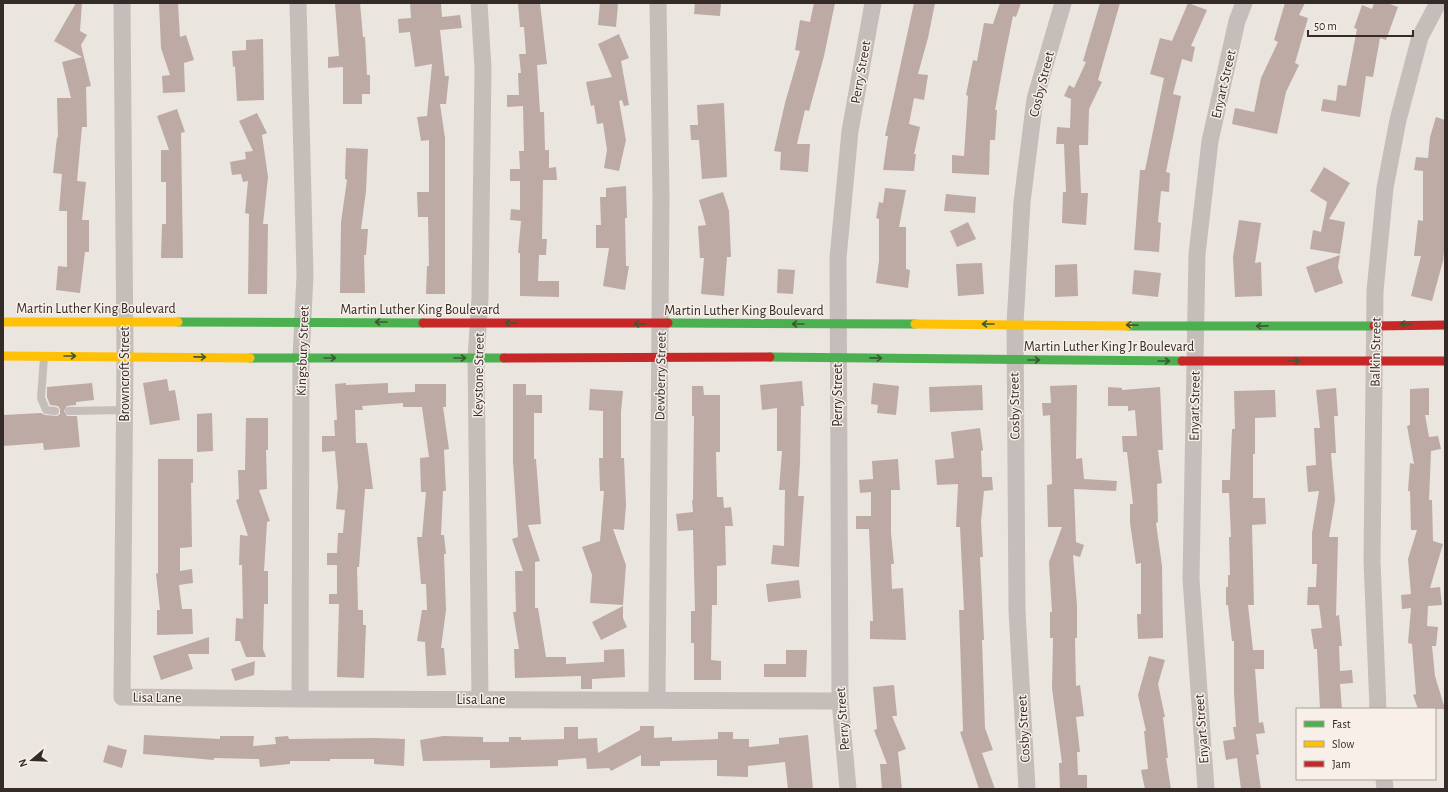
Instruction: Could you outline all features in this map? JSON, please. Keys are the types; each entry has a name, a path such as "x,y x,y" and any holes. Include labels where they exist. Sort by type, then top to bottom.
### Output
{"main road":[{"name":"Martin Luther King Boulevard","path":"3,322 838,324"},
{"name":"Martin Luther King Jr Boulevard","path":"838,324 1196,326 1376,324 1445,325"},
{"path":"3,357 659,358"},
{"name":"Martin Luther King Jr Boulevard","path":"659,358 837,357 1014,360 1445,361"}],"street":[{"name":"Browncroft Street","path":"122,3 124,357 122,697"},
{"name":"Kingsbury Street","path":"298,3 305,276 301,358 300,700"},
{"name":"Keystone Street","path":"479,3 483,68 479,323 476,358 480,699"},
{"name":"Dewberry Street","path":"657,700 659,358 661,324 662,197 658,3"},
{"name":"Perry Street","path":"848,789 840,701 837,357 838,258 850,131 873,3"},
{"name":"Cosby Street","path":"1026,789 1017,611 1014,360 1015,324 1022,202 1035,99 1063,3"},
{"name":"Enyart Street","path":"1206,789 1191,579 1197,254 1210,141 1237,21 1244,3"},
{"name":"Balkin Street","path":"1378,708 1372,561 1374,360 1376,324 1375,291 1385,188 1398,120 1420,37 1438,3"},
{"name":"Lisa Lane","path":"122,697 300,700 480,699 840,701"}],"lane":[{"path":"44,356 41,398 46,410 55,411"},
{"path":"69,411 124,410"}],"building":[{"path":"76,3 82,3 80,31 87,35 81,45 91,86 86,87 87,127 82,127 77,181 86,182 82,220 89,220 89,252 85,252 80,293 56,290 58,266 67,267 67,211 59,211 62,174 53,173 57,137 58,138 57,98 71,98 62,62 82,57 54,41"},
{"path":"159,3 178,3 180,37 186,35 194,60 184,63 185,92 163,93 162,76 170,75 161,48"},
{"path":"335,3 360,3 363,37 365,37 367,75 370,75 370,94 362,94 362,104 343,104 343,67 328,68 328,57 339,56"},
{"path":"410,3 441,3 442,17 460,15 462,28 440,30 445,76 449,76 446,104 440,104 445,138 445,294 426,294 427,266 429,266 428,217 418,217 417,192 429,192 429,140 421,141 417,117 427,116 432,64 415,67 410,32 399,33 398,19 411,18"},
{"path":"518,3 540,3 547,64 537,65 540,112 544,112 545,150 549,150 549,168 556,167 557,180 543,180 542,239 547,239 546,255 539,255 538,281 559,281 559,297 520,296 520,253 518,253 521,221 510,220 511,209 520,210 520,181 510,181 510,169 520,169 519,151 524,151 523,106 507,107 507,95 519,95 518,73 521,73 519,54 526,54 524,27 520,27"},
{"path":"600,3 618,4 616,27 598,25"},
{"path":"695,3 721,3 720,16 694,14"},
{"path":"814,3 835,3 824,56 809,111 805,110 797,144 810,144 808,172 780,170 781,152 774,151 785,103 800,51 795,50 800,20 810,22"},
{"path":"914,3 935,3 928,38 918,74 928,75 924,100 914,98 909,124 920,127 914,154 916,154 914,171 883,170 888,136 885,136"},
{"path":"1000,3 1021,3 1016,17 1013,16 1005,55 995,110 997,110 995,140 990,140 989,175 952,173 952,155 964,156 968,96 966,95 973,60 977,61 984,23 993,24"},
{"path":"1100,3 1120,3 1098,80 1102,82 1089,109 1088,145 1079,145 1081,193 1088,193 1086,225 1062,223 1063,192 1066,192 1064,144 1056,144 1057,127 1070,128 1071,99 1064,96 1069,85 1074,88 1086,62 1083,61"},
{"path":"1188,3 1207,10 1191,46 1195,47 1192,62 1182,59 1173,94 1181,96 1166,172 1170,173 1169,192 1161,191 1158,222 1161,223 1159,252 1134,250 1140,170 1145,170 1164,78 1150,74 1160,38 1172,41"},
{"path":"1285,3 1305,3 1299,15 1308,18 1295,63 1299,65 1286,92 1277,134 1232,124 1235,108 1254,112 1261,78 1278,42 1274,40"},
{"path":"1374,3 1387,3 1398,7 1386,40 1380,38 1373,77 1366,76 1360,117 1321,111 1323,99 1336,101 1338,85 1346,86 1357,29 1354,28 1362,5 1372,9"},
{"path":"619,34 629,58 621,61 629,105 624,106 622,100 619,101 626,140 619,171 604,168 607,150 603,123 597,124 594,105 591,106 586,82 612,77 598,44"},
{"path":"263,39 264,100 237,101 235,66 233,67 232,51 246,50 246,40"},
{"path":"724,103 727,177 702,179 699,140 691,140 690,125 698,125 697,105"},
{"path":"177,109 185,132 181,133 183,258 161,258 162,224 166,224 166,182 161,182 161,150 169,150 157,116"},
{"path":"257,113 267,133 262,135 268,177 263,224 268,224 267,294 248,294 249,214 245,213 248,181 243,182 241,174 232,175 230,162 246,159 245,152 253,151 239,121"},
{"path":"1436,117 1445,120 1445,242 1443,261 1432,301 1411,296 1421,256 1414,256 1418,220 1423,221 1423,171 1414,170 1416,157 1428,158 1430,137"},
{"path":"346,148 368,149 366,191 361,229 368,229 366,255 364,255 365,293 340,293 341,222 347,180 345,179"},
{"path":"1324,167 1350,183 1329,219 1345,222 1340,254 1310,249 1313,230 1321,232 1327,202 1310,191"},
{"path":"626,186 626,266 629,266 625,290 603,286 609,248 596,248 596,225 601,225 600,197 606,197 606,188"},
{"path":"885,188 906,190 899,227 906,227 906,269 910,270 908,288 876,283 879,261 879,219 876,218 879,202 883,203"},
{"path":"723,192 729,211 731,257 727,257 724,296 701,294 704,258 700,258 698,226 706,225 699,200"},
{"path":"946,194 976,197 975,213 944,211"},
{"path":"1239,220 1261,223 1255,263 1261,262 1262,296 1235,297 1233,257"},
{"path":"968,222 976,239 957,247 950,231"},
{"path":"1340,255 1338,267 1343,283 1315,293 1306,267"},
{"path":"982,263 984,294 958,296 956,264"},
{"path":"1077,264 1078,296 1055,297 1055,265"},
{"path":"778,269 795,270 793,294 777,293"},
{"path":"1134,270 1161,273 1158,297 1132,294"},
{"path":"167,379 169,391 175,390 180,420 150,425 143,383"},
{"path":"802,381 804,406 801,406 798,496 804,496 799,567 771,564 773,545 784,546 785,490 779,490 782,451 777,451 777,408 762,410 760,385"},
{"path":"92,383 94,400 76,402 76,405 67,406 64,411 67,416 77,416 80,447 44,450 43,443 3,446 3,415 41,413 45,415 57,416 60,414 60,409 58,406 50,405 47,397 47,387"},
{"path":"346,383 346,385 388,383 388,393 415,392 415,384 446,384 446,407 443,407 449,449 444,450 446,491 443,491 441,535 444,535 446,554 444,554 446,610 441,648 444,648 446,675 427,676 425,642 417,641 422,610 427,610 426,584 421,584 417,537 422,537 426,492 421,492 420,458 429,457 422,407 403,407 403,403 362,406 363,410 355,410 356,443 367,443 373,489 365,489 359,567 357,567 358,610 363,610 363,625 366,625 364,678 337,677 339,604 329,604 329,594 337,594 337,565 327,565 327,553 337,553 338,533 343,533 345,510 336,509 338,487 335,451 322,452 322,436 335,436 334,420 337,420 335,384"},
{"path":"873,383 899,386 896,415 877,413 878,405 871,404"},
{"path":"513,384 526,384 526,395 542,395 542,413 534,413 534,459 536,459 541,524 528,525 540,561 535,562 535,608 538,608 546,657 566,657 566,664 604,662 604,650 624,649 625,677 592,679 592,689 581,689 581,676 515,678 514,649 519,649 513,612 516,612 515,571 523,571 512,539 518,537 513,461"},
{"path":"982,385 983,410 930,412 929,387"},
{"path":"1077,385 1076,459 1082,458 1084,479 1117,481 1116,491 1074,489 1076,542 1084,545 1080,557 1073,555 1077,606 1077,638 1075,638 1076,686 1080,685 1084,716 1076,717 1080,752 1077,752 1078,775 1087,775 1087,789 1060,789 1059,763 1062,763 1052,688 1053,638 1050,638 1050,612 1052,612 1049,562 1062,527 1048,527 1047,485 1052,484 1050,415 1043,416 1042,403 1051,403 1050,386"},
{"path":"692,386 703,386 704,395 720,395 720,452 716,452 717,497 723,497 724,508 731,507 733,526 725,526 726,565 717,566 717,605 712,605 711,660 721,661 721,680 694,680 694,643 691,643 691,611 695,611 693,530 678,531 676,514 693,512 694,416 692,416"},
{"path":"1108,387 1122,388 1122,390 1160,387 1163,450 1158,450 1162,483 1157,484 1158,522 1156,523 1162,566 1163,638 1138,639 1137,614 1141,614 1141,563 1136,564 1130,523 1130,504 1133,504 1127,452 1123,452 1122,436 1137,436 1135,410 1128,411 1128,406 1108,406"},
{"path":"1336,388 1338,416 1334,416 1336,453 1331,453 1335,500 1329,537 1338,537 1336,616 1339,615 1342,646 1339,646 1340,671 1352,670 1353,683 1340,684 1342,708 1320,708 1317,649 1314,649 1311,629 1322,628 1319,605 1307,605 1308,587 1316,587 1317,564 1312,564 1312,533 1319,491 1308,492 1306,466 1316,465 1314,428 1320,428 1316,390"},
{"path":"1429,388 1429,415 1425,415 1429,437 1438,436 1441,449 1431,451 1429,500 1432,500 1433,541 1443,544 1430,588 1440,587 1442,605 1428,606 1427,626 1438,627 1436,646 1432,646 1435,676 1445,709 1418,708 1413,695 1416,694 1412,644 1408,643 1411,608 1402,609 1401,595 1411,594 1408,559 1417,530 1411,530 1410,491 1408,491 1410,463 1414,464 1407,426 1410,425 1410,389"},
{"path":"590,389 623,391 621,412 621,458 624,458 626,505 624,530 613,529 626,565 623,605 590,603 592,575 582,547 600,541 604,491 600,491 599,458 603,458 603,411 589,410"},
{"path":"1275,390 1276,417 1255,418 1255,454 1253,454 1253,498 1265,498 1266,524 1252,525 1254,605 1248,605 1253,650 1264,650 1264,669 1255,669 1259,723 1263,722 1265,733 1256,734 1259,754 1256,755 1261,789 1241,789 1237,758 1226,760 1223,741 1235,739 1233,727 1236,727 1234,641 1232,641 1228,605 1226,605 1226,587 1228,587 1228,575 1230,575 1229,537 1231,537 1229,493 1222,493 1222,480 1230,480 1232,429 1235,429 1234,391"},
{"path":"212,413 213,451 197,452 197,414"},
{"path":"246,418 268,418 268,450 266,450 267,489 259,490 270,521 267,522 264,571 268,571 268,604 264,604 263,649 266,657 246,657 240,641 235,641 236,618 243,619 242,565 239,565 240,535 248,536 236,500 239,499 238,470 245,470"},
{"path":"980,428 983,450 981,451 982,477 992,477 993,490 984,491 981,521 983,557 980,557 984,640 982,640 985,728 993,750 982,753 995,789 979,789 960,732 963,731 959,610 964,610 960,527 956,527 958,484 937,485 935,460 954,458 951,432"},
{"path":"158,459 193,459 193,483 191,483 192,547 180,548 180,571 192,569 193,583 179,585 182,609 192,609 193,634 157,635 157,610 160,610 156,574 158,573"},
{"path":"898,459 900,490 891,490 891,533 894,564 891,564 892,589 903,588 906,640 870,639 870,621 873,621 869,529 856,529 856,516 871,516 871,492 860,493 859,480 873,479 872,461"},
{"path":"799,580 801,598 768,602 766,584"},
{"path":"623,606 623,618 627,627 601,640 592,622"},
{"path":"209,637 209,654 188,654 193,669 161,680 153,656"},
{"path":"786,650 807,650 806,677 764,677 764,664 786,664"},
{"path":"1149,656 1165,660 1158,684 1165,717 1163,717 1168,758 1166,758 1171,789 1145,789 1141,770 1148,769 1144,731 1146,731 1138,695"},
{"path":"255,661 254,675 235,681 231,669"},
{"path":"894,685 897,716 892,716 906,749 898,752 902,789 882,789 880,764 887,764 874,730 877,729 873,687"},
{"path":"640,726 654,726 654,738 672,737 672,741 718,739 718,732 733,732 733,739 749,739 749,747 779,744 779,738 808,735 813,789 788,789 785,762 748,766 748,777 717,776 717,760 660,761 660,766 641,766 641,755 611,771 609,768 587,769 586,758 558,760 558,766 490,768 490,760 423,761 420,740 443,736 483,737 483,742 509,742 509,737 521,737 521,740 564,739 564,727 578,727 578,739 597,738 598,753 640,730"},
{"path":"144,735 220,739 220,736 254,736 253,746 276,744 275,737 288,736 289,739 405,739 404,766 374,764 374,759 330,759 330,761 290,761 290,764 260,767 259,759 214,758 214,760 143,754"},
{"path":"108,745 127,750 122,768 103,762"}],"traffic: fast":[{"path":"178,322 423,323"},
{"path":"668,323 915,324"},
{"path":"1128,326 1374,326"},
{"path":"770,357 1182,361"},
{"path":"250,358 504,358"}],"traffic: slow":[{"path":"3,322 178,322"},
{"path":"915,324 1128,326"},
{"path":"3,356 250,358"}],"traffic: jam":[{"path":"423,323 668,323"},
{"path":"1374,326 1445,325"},
{"path":"504,358 770,357"},
{"path":"1182,361 1445,361"}]}
